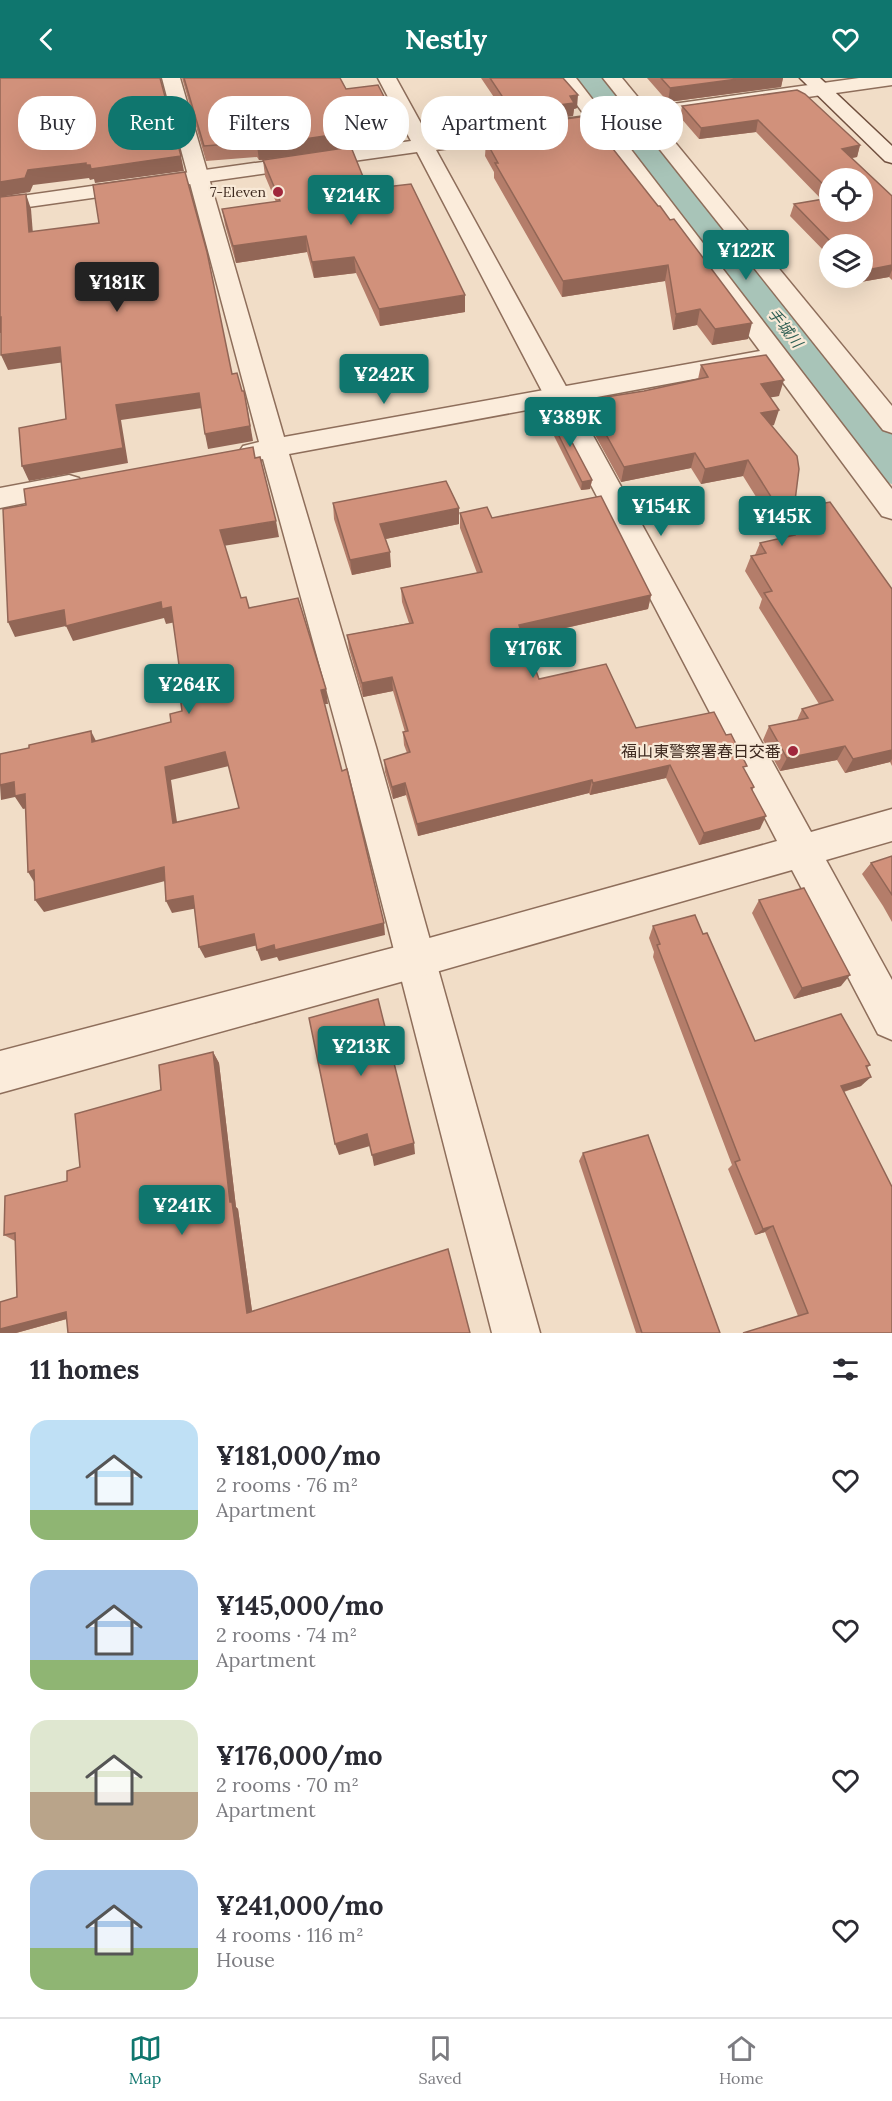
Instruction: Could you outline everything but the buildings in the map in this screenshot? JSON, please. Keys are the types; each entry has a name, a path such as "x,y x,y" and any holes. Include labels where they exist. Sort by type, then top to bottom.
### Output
{"street":[{"path":"171,78 197,178 359,747 516,1333"},
{"path":"387,78 421,140"},
{"path":"566,78 582,96"},
{"path":"612,78 624,96"},
{"path":"683,108 815,83 892,79"},
{"path":"815,83 892,156"},
{"path":"0,205 421,145"},
{"path":"427,150 892,1020"},
{"path":"625,150 776,356 892,509"},
{"path":"666,150 892,424"},
{"path":"228,457 776,356"},
{"path":"0,498 91,481"},
{"path":"0,1072 415,960 892,825"}],"waterway":[{"name":"手城川","path":"588,78 892,466"}],"place":[{"name":"7-Eleven","path":"278,192"},
{"name":"福山東警察署春日交番","path":"793,751"}]}
